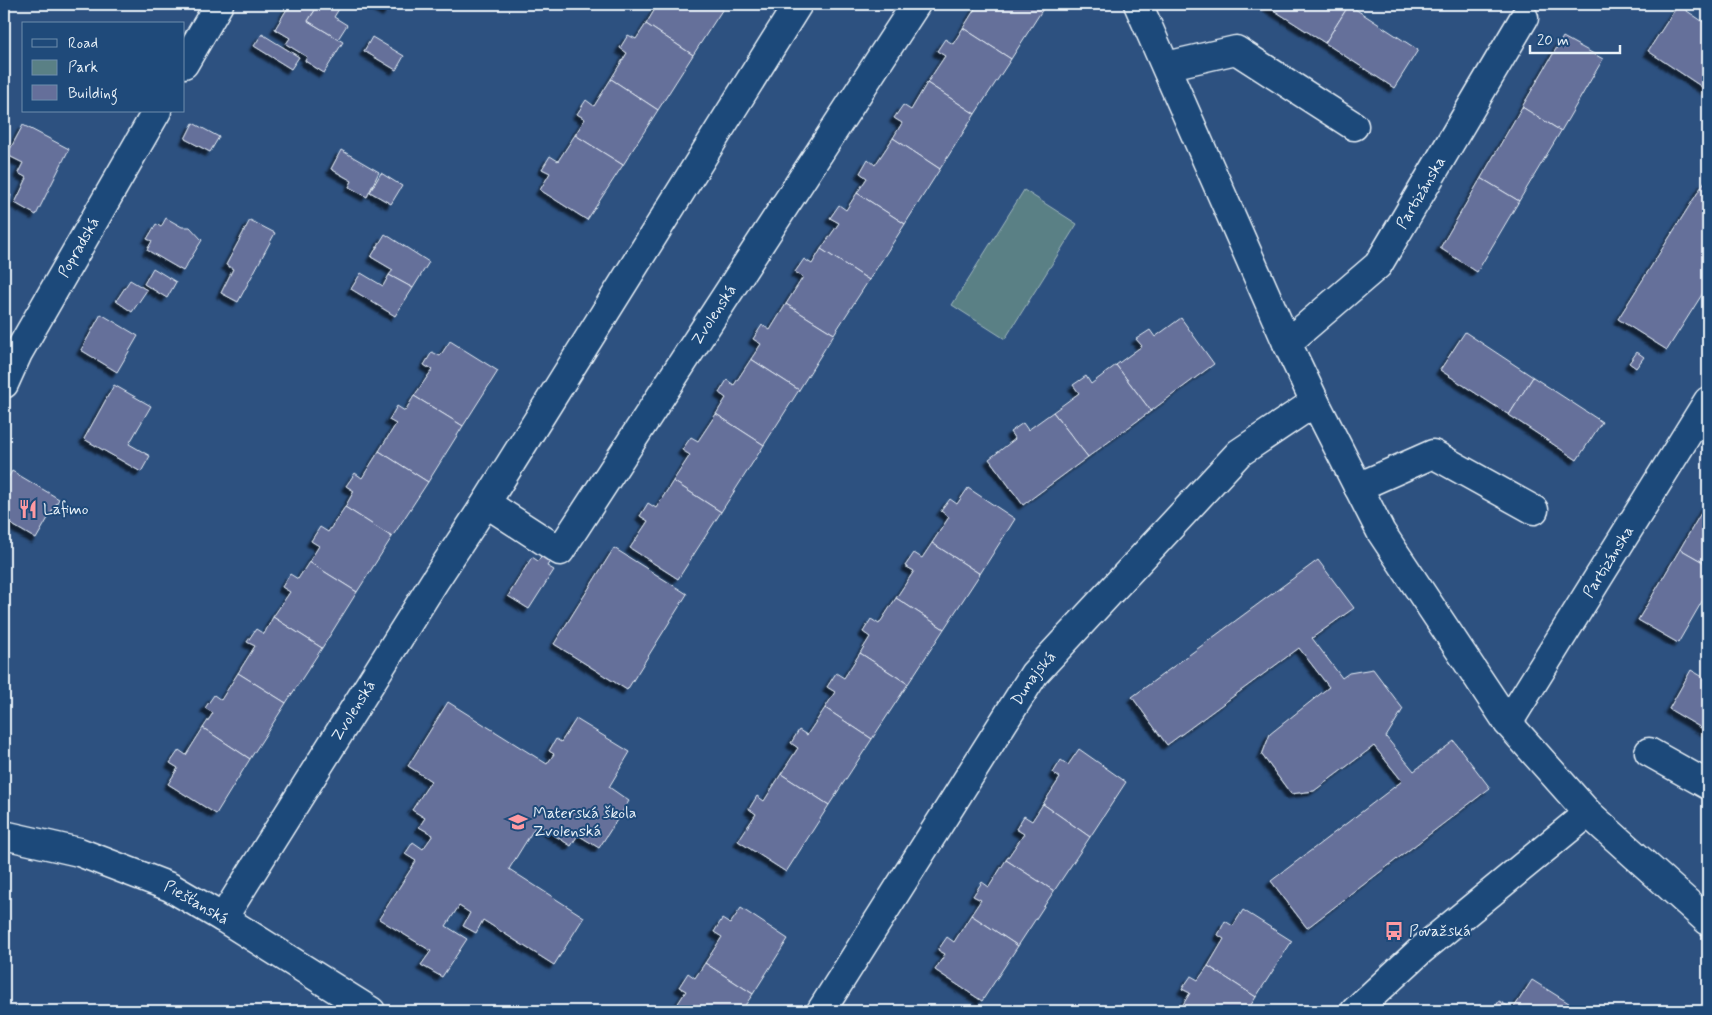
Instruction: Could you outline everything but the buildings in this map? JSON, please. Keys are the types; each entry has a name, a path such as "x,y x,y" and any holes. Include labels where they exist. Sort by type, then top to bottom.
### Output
{"street":[{"path":"185,62 218,4"},
{"name":"Zvolenská","path":"223,918 434,582 486,503 798,4"},
{"name":"Zvolenská","path":"486,503 560,552 916,4"},
{"path":"1138,4 1315,402 1380,532 1508,723 1588,813 1708,921"},
{"name":"Partizánska","path":"1288,343 1378,265 1524,18"},
{"path":"1166,66 1236,50 1354,126"},
{"name":"Popradská","path":"4,384 11,351 156,112"},
{"name":"Partizánska","path":"1508,723 1708,400"},
{"name":"Dunajská","path":"820,1011 1034,674 1239,453 1315,402"},
{"path":"1358,487 1433,454 1534,510"},
{"path":"1649,752 1708,784"},
{"path":"1355,1011 1420,952 1588,813"},
{"name":"Piešťanská","path":"4,835 79,852 170,887 371,1011"}],"green space":[{"path":"1024,190 1077,224 1005,339 952,305"}],"place":[{"name":"Lafimo","path":"28,509"},
{"name":"Materská škola Zvolenská","path":"518,822"},
{"name":"Považská","path":"1394,931"}]}
